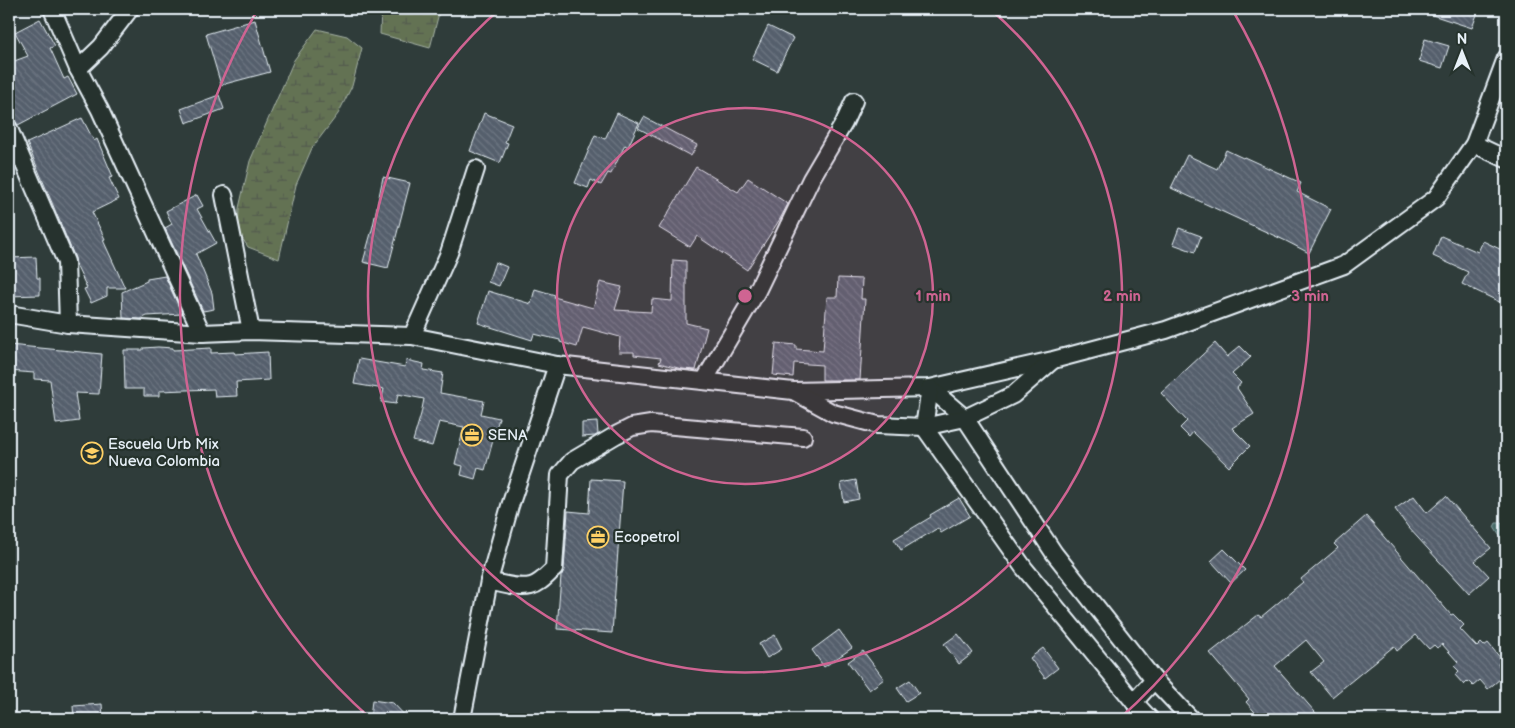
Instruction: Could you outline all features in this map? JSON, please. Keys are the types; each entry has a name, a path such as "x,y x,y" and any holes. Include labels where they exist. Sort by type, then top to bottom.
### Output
{"street":[{"path":"52,9 202,333"},
{"path":"78,68 101,47 130,9"},
{"path":"9,314 68,324 202,333 251,331 412,336 557,364 793,391 930,388 1053,360 1166,330 1344,265 1436,198 1474,144 1506,58"},
{"path":"704,381 756,291 811,179 844,123 854,100"},
{"path":"9,129 66,262 68,324"},
{"path":"1474,144 1506,159"},
{"path":"412,336 449,253 476,169"},
{"path":"224,195 251,331"},
{"path":"793,391 833,413 878,425 924,426 965,418 1013,395 1053,360"},
{"path":"462,719 490,581 510,506 557,364"},
{"path":"930,388 965,418 1054,553 1154,680 1191,719"},
{"path":"930,388 924,426 1024,568 1150,719"},
{"path":"490,581 510,586 531,586 541,582 554,569 560,476 572,461 632,427 651,424 803,437"},
{"path":"1134,702 1154,680"}],"green space":[{"path":"381,9 440,9 430,48 380,34"},
{"path":"317,29 347,36 362,48 352,86 338,114 312,148 296,185 279,259 248,247 238,232 239,208 250,161 294,60"}],"water":[{"path":"1496,523 1506,524 1506,540 1499,535 1494,527"}],"building":[{"path":"1420,9 1479,9 1472,28 1420,11"},
{"path":"40,19 55,46 50,48 64,79 68,77 77,94 18,125 15,121 9,119 9,63 28,56 15,32"},
{"path":"255,20 270,72 221,85 206,34"},
{"path":"768,26 793,38 777,71 752,59"},
{"path":"1425,39 1449,46 1442,68 1419,61"},
{"path":"219,95 224,109 186,123 181,109"},
{"path":"484,113 512,124 505,142 508,143 500,163 470,151"},
{"path":"617,113 639,123 628,147 625,145 611,174 608,173 601,185 591,180 588,188 575,183 595,135 605,139"},
{"path":"644,117 697,145 691,156 638,128"},
{"path":"82,118 94,141 97,139 113,177 109,178 119,199 92,212 125,288 107,288 107,296 91,303 84,289 87,288 76,265 75,258 27,143"},
{"path":"1226,150 1301,183 1297,192 1331,209 1309,253 1171,188 1187,155 1217,169"},
{"path":"696,167 738,192 748,178 788,204 747,270 697,236 690,247 659,228"},
{"path":"383,177 410,183 388,268 363,262"},
{"path":"197,195 203,206 197,209 216,243 196,254 212,293 214,309 203,311 165,228 172,224 166,211"},
{"path":"1179,228 1201,236 1195,252 1173,244"},
{"path":"1441,236 1478,252 1483,241 1506,252 1506,305 1462,284 1468,272 1433,256"},
{"path":"36,257 37,278 40,278 40,295 9,296 9,258"},
{"path":"673,260 686,261 686,323 707,328 696,370 682,369 659,363 661,358 634,355 634,352 619,352 620,337 583,327 577,347 560,342 560,340 534,334 532,340 478,323 488,291 531,304 535,289 555,295 554,297 593,308 600,282 622,287 615,310 651,312 652,299 672,301"},
{"path":"495,262 507,267 499,286 488,282"},
{"path":"165,276 182,314 147,316 141,319 123,318 122,292 147,281 147,279"},
{"path":"838,278 862,279 861,299 865,299 860,380 822,380 822,365 794,363 793,377 773,375 776,343 796,345 796,349 823,351 827,297 837,297"},
{"path":"1215,343 1227,357 1240,346 1251,357 1232,374 1241,383 1237,388 1254,414 1232,428 1250,446 1229,467 1193,432 1189,437 1180,428 1187,421 1161,393"},
{"path":"9,345 102,354 99,394 75,393 79,421 56,424 50,380 34,379 34,373 9,371"},
{"path":"143,348 173,348 173,350 211,348 211,353 268,352 269,380 236,382 237,396 215,397 214,389 159,391 159,396 144,396 144,389 125,389 124,350 143,350"},
{"path":"359,359 405,367 406,360 424,364 423,370 443,373 440,393 484,401 481,414 499,418 485,470 478,468 475,479 461,475 463,466 455,464 464,427 439,422 432,446 413,441 424,399 398,394 396,404 381,402 384,389 354,384"},
{"path":"597,422 598,434 582,437 582,423"},
{"path":"591,479 623,481 612,633 557,629 568,511 589,513"},
{"path":"856,480 859,499 844,502 841,483"},
{"path":"1414,496 1427,513 1446,496 1491,548 1475,561 1489,576 1469,594 1408,527 1395,509"},
{"path":"959,498 970,516 941,533 938,528 901,550 894,539"},
{"path":"1366,516 1451,615 1453,614 1464,625 1460,629 1477,647 1481,643 1484,646 1488,643 1502,660 1498,664 1506,674 1488,689 1480,680 1473,686 1468,681 1464,685 1455,675 1459,671 1454,666 1458,662 1442,644 1437,648 1434,645 1429,649 1416,635 1397,651 1394,646 1332,697 1311,672 1324,662 1306,640 1275,666 1321,719 1261,719 1246,702 1249,699 1210,653 1258,615 1261,617 1303,582 1301,579 1338,548 1334,544"},
{"path":"1224,549 1245,570 1231,583 1211,561"},
{"path":"839,630 852,648 824,667 812,650"},
{"path":"958,634 973,653 959,664 944,644"},
{"path":"775,635 782,649 767,658 759,644"},
{"path":"1043,648 1058,668 1045,678 1030,658"},
{"path":"863,651 884,679 869,690 848,662"},
{"path":"910,680 919,693 906,701 897,688"},
{"path":"372,700 393,703 408,719 370,718"},
{"path":"102,704 103,719 74,719 73,706"}],"place":[{"name":"SENA","path":"472,435"},
{"name":"Escuela Urb Mix Nueva Colombia","path":"92,453"},
{"name":"Ecopetrol","path":"598,537"}]}
